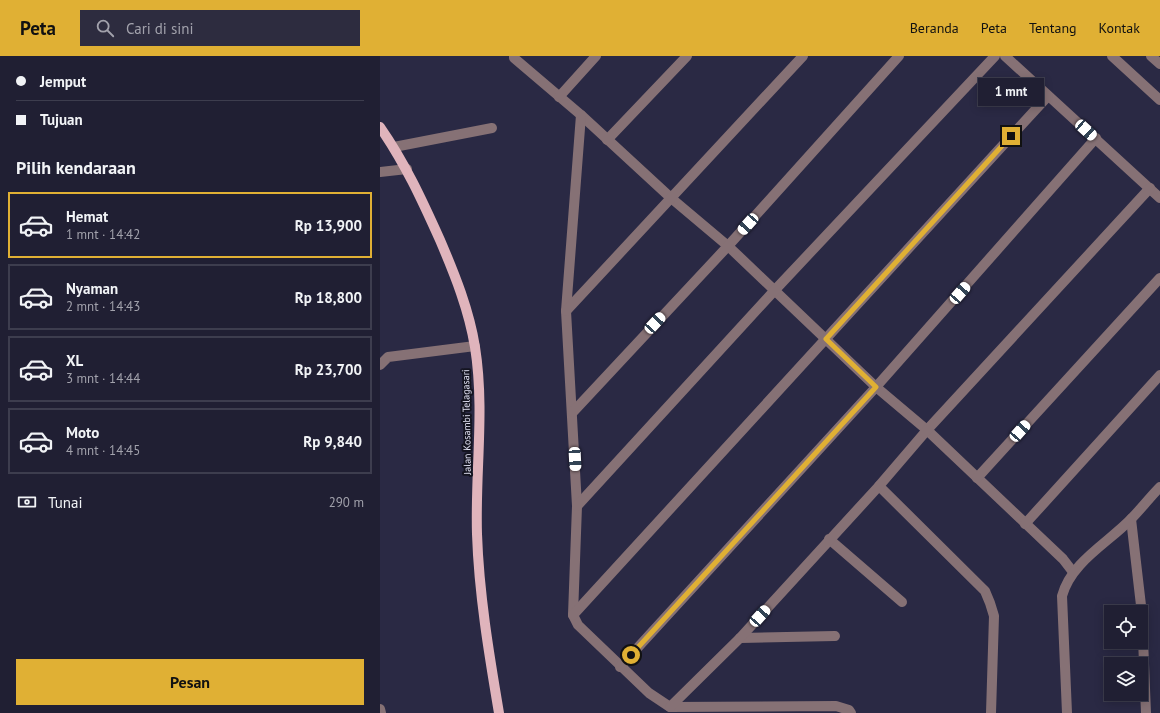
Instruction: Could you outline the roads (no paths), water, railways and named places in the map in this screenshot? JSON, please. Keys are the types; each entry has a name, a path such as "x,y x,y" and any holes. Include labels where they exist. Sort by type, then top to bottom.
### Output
{"main road":[{"name":"Jalan Kosambi Telagasari","path":"380,126 407,169 459,285 468,312 475,346 480,379 477,533 482,601 499,713"}],"street":[{"path":"514,56 514,58 581,115 671,198 728,246 876,387 927,430 1063,559 1073,572"},
{"path":"559,97 596,56"},
{"path":"607,140 687,56"},
{"path":"566,312 803,56"},
{"path":"573,412 728,246 899,56"},
{"path":"577,506 774,291 995,56"},
{"path":"1005,56 1160,198"},
{"path":"1112,56 1160,100"},
{"path":"1151,56 1160,64"},
{"path":"573,615 1048,96"},
{"path":"581,115 566,312 573,412 577,506 573,615 578,625 649,694 670,707 836,706 849,710 851,713"},
{"path":"394,147 492,128"},
{"path":"620,666 876,387 1096,138"},
{"path":"380,172 407,169"},
{"path":"670,707 740,638 879,486 927,430 1150,188"},
{"path":"977,478 1160,278"},
{"path":"380,365 388,357 475,346"},
{"path":"1025,524 1160,375"},
{"path":"879,486 985,591 994,616 991,713"},
{"path":"1067,713 1062,596 1066,582 1073,572 1132,519 1160,487"},
{"path":"1132,519 1142,614 1146,713"},
{"path":"830,538 902,602"},
{"path":"740,638 835,636"},
{"path":"380,709 381,713"}]}
